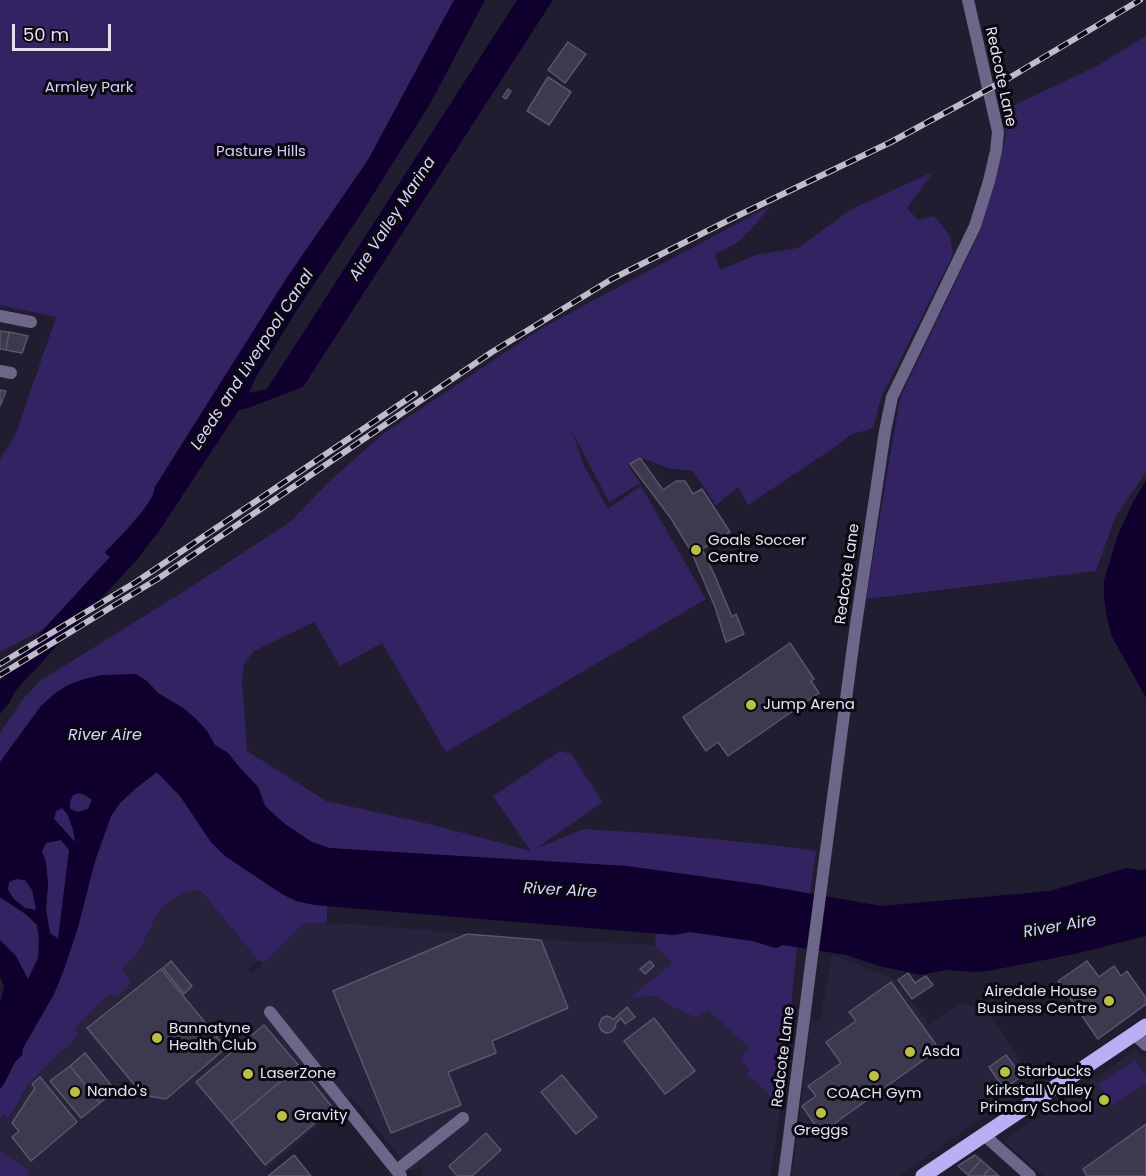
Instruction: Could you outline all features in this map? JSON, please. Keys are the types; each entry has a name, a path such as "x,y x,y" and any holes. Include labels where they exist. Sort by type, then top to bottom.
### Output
{"main road":[{"path":"930,1174 1140,1030"}],"street":[{"name":"Redcote Lane","path":"784,1176 856,622 892,397 975,226 996,151 998,132 968,0"},
{"path":"0,316 31,322"},
{"path":"270,1012 399,1173 463,1118"},
{"path":"1140,1030 1146,1046"},
{"path":"984,1135 1030,1176"}],"shaded area":[{"path":"188,890 199,890 258,960 248,969 252,974 304,923 353,924 541,940 656,945 672,963 632,996 656,996 669,1005 707,1009 751,1048 750,1070 747,1075 767,1092 780,1111 770,1176 424,1176 421,1164 412,1172 351,1096 265,1171 268,1176 0,1176 0,1119 3,1114 9,1119 30,1082 79,1035 74,1029 109,994 131,982 121,968 134,958 159,910"},
{"path":"832,955 893,978 929,1024 959,1004 991,1009 988,1014 1036,1082 897,1176 792,1176 811,1021 820,1022"},
{"name":"Kirkstall Valley Primary School","path":"1136,1050 1146,1059 1146,1176 1044,1176 1003,1141"}],"green space":[{"name":"Pasture Hills","path":"0,0 454,0 368,160 286,279 155,486 153,495 145,508 105,553 110,557 44,629 0,652 0,459 16,434 56,317 0,305"},
{"path":"1146,36 1146,472 1115,517 1096,571 866,599 900,398 981,229 1006,137 1002,111 1097,66"},
{"path":"933,172 907,208 918,220 934,216 950,236 953,255 881,398 873,428 850,435 748,505 738,487 716,505 693,471 668,468 639,457 628,465 640,483 609,502 572,431 584,466 608,509 641,486 706,599 446,752 382,643 340,666 314,622 254,651 244,664 242,681 247,751 326,801 425,823 531,851 493,796 560,751 571,754 603,802 535,849 584,829 662,834 816,851 810,894 756,884 329,848 299,834 265,806 258,786 228,753 215,745 207,731 194,717 158,693 140,676 102,675 41,706 0,762 0,733 23,699 40,681 290,522 330,481 383,434 542,328 770,206 737,243 715,254 720,270 756,255 798,248 852,209"},
{"path":"157,772 180,796 211,842 225,856 296,901 327,906 327,923 304,923 264,963 258,960 200,890 188,891 172,899 159,910 134,958 121,968 131,982 117,996 109,994 74,1029 79,1035 30,1082 8,1119 4,1114 0,1119 0,1089 15,1062 22,1055 23,1048 54,994 63,972 78,927 95,861 111,816 120,803"},
{"path":"80,793 92,800 88,809 78,812 70,809 70,802 73,795"},
{"path":"62,808 68,815 76,843 54,819 56,811"},
{"path":"61,840 69,850 59,939 50,933 46,909 48,884 46,862 41,851 46,843"},
{"path":"16,879 25,880 33,890 37,910 25,908 14,899 8,890 9,882"},
{"path":"0,897 27,915 37,925 38,958 28,980 16,956 0,940"},
{"path":"690,932 752,941 776,948 783,945 797,947 780,1111 767,1092 747,1075 750,1070 740,1059 750,1048 707,1009 697,1018 656,996 631,997 672,963 656,945 655,933 674,935"},
{"path":"1135,1060 1146,1077 1146,1083 1113,1105 1099,1084"},
{"path":"0,1152 30,1171 28,1176 0,1176"}],"water":[{"path":"454,0 485,0 430,104 297,310 256,377 249,393 267,389 517,0 553,0 303,387 239,410 159,531 135,562 16,690 0,714 0,681 110,557 105,552 145,508 155,487 286,279 368,160"},
{"path":"1146,480 1146,698 1112,637 1104,597 1104,580 1118,535"},
{"name":"River Aire","path":"135,674 147,681 158,693 183,708 207,731 215,745 228,753 258,787 265,806 285,824 312,842 329,848 627,866 756,884 881,906 1050,891 1126,868 1146,869 1146,936 1075,954 988,971 947,970 921,975 879,966 846,955 783,945 776,948 752,941 690,932 674,935 314,905 296,901 282,894 225,856 211,842 180,796 157,772 120,803 111,816 95,861 78,927 63,972 54,994 23,1048 22,1055 15,1062 0,1089 0,1003 4,986 0,976 0,940 16,956 28,979 38,958 39,939 37,925 27,915 0,897 0,762 41,706 54,694 68,685 102,675","holes":["80,793 92,800 88,809 78,812 70,809 73,795","62,808 68,815 75,842 54,819 56,811","61,840 69,850 58,939 50,933 46,909 48,884 46,862 42,851 46,843","16,879 25,880 32,890 36,910 25,908 14,899 8,890 9,882"]}],"building":[{"path":"568,42 586,54 565,83 548,70"},
{"path":"548,77 571,92 549,125 527,111"},
{"path":"508,89 511,91 506,99 503,97"},
{"path":"0,331 9,332 6,350 0,349"},
{"path":"9,332 28,336 22,353 6,350"},
{"path":"0,390 6,391 0,406"},
{"name":"Goals Soccer Centre","path":"640,458 663,490 676,481 685,481 693,494 702,489 730,532 702,549 732,617 736,614 744,634 726,642 715,607 691,551 670,517 630,464"},
{"name":"Jump Arena","path":"790,643 814,679 811,681 819,693 728,756 718,742 706,751 683,717"},
{"path":"467,934 541,940 568,1008 492,1041 496,1053 448,1072 461,1105 391,1133 333,991"},
{"path":"171,961 192,986 184,994 163,968"},
{"path":"650,961 654,966 645,974 640,969"},
{"name":"Airedale House Business Centre","path":"1087,961 1099,977 1114,966 1121,976 1127,971 1146,998 1146,1004 1098,1039 1058,981"},
{"name":"Bannatyne Health Club","path":"161,969 226,1048 166,1099 143,1095 87,1028"},
{"path":"908,973 915,983 926,976 933,985 912,999 898,980"},
{"path":"891,982 939,1049 821,1133 802,1106 816,1096 808,1086 841,1063 826,1042 856,1021 849,1012"},
{"path":"627,1007 635,1017 625,1024 621,1018 611,1032 606,1033 601,1030 599,1025 602,1018 607,1016 614,1019"},
{"path":"654,1018 695,1071 665,1094 624,1041"},
{"name":"LaserZone","path":"264,1025 299,1066 231,1123 196,1082"},
{"path":"85,1053 115,1090 100,1103 70,1066"},
{"name":"Starbucks","path":"1006,1055 1022,1076 1004,1089 989,1067"},
{"name":"Nando's","path":"70,1066 100,1103 81,1118 50,1081"},
{"name":"Gravity","path":"299,1066 333,1108 265,1165 231,1123"},
{"path":"562,1075 597,1117 576,1134 541,1092"},
{"path":"40,1077 77,1122 31,1161 12,1137 19,1131 12,1123 35,1088 32,1084"},
{"path":"1146,1124 1146,1176 1087,1176 1083,1169"},
{"path":"486,1133 501,1150 472,1176 457,1176 449,1166"},
{"path":"294,1155 311,1176 268,1176"},
{"path":"975,1155 981,1160 968,1175 958,1166"},
{"path":"981,1160 990,1168 983,1176 969,1176 968,1175"},
{"path":"990,1168 999,1176 983,1176"}],"railway":[{"path":"0,675 159,578 492,352 612,279 891,142 1009,78 1140,0"},
{"path":"0,664 136,582 415,394"}],"place":[{"name":"Goals Soccer Centre","path":"696,550"},
{"name":"Jump Arena","path":"751,705"},
{"name":"Airedale House Business Centre","path":"1109,1001"},
{"name":"Bannatyne Health Club","path":"157,1038"},
{"name":"Asda","path":"910,1052"},
{"name":"Starbucks","path":"1005,1072"},
{"name":"LaserZone","path":"248,1074"},
{"name":"COACH Gym","path":"874,1076"},
{"name":"Nando's","path":"75,1092"},
{"name":"Kirkstall Valley Primary School","path":"1104,1100"},
{"name":"Greggs","path":"821,1113"},
{"name":"Gravity","path":"282,1116"}],"park label":[{"name":"Armley Park","path":"89,88"}],"water label":[{"name":"Aire Valley Marina","path":"393,219"},
{"name":"Leeds and Liverpool Canal","path":"253,360"}]}
